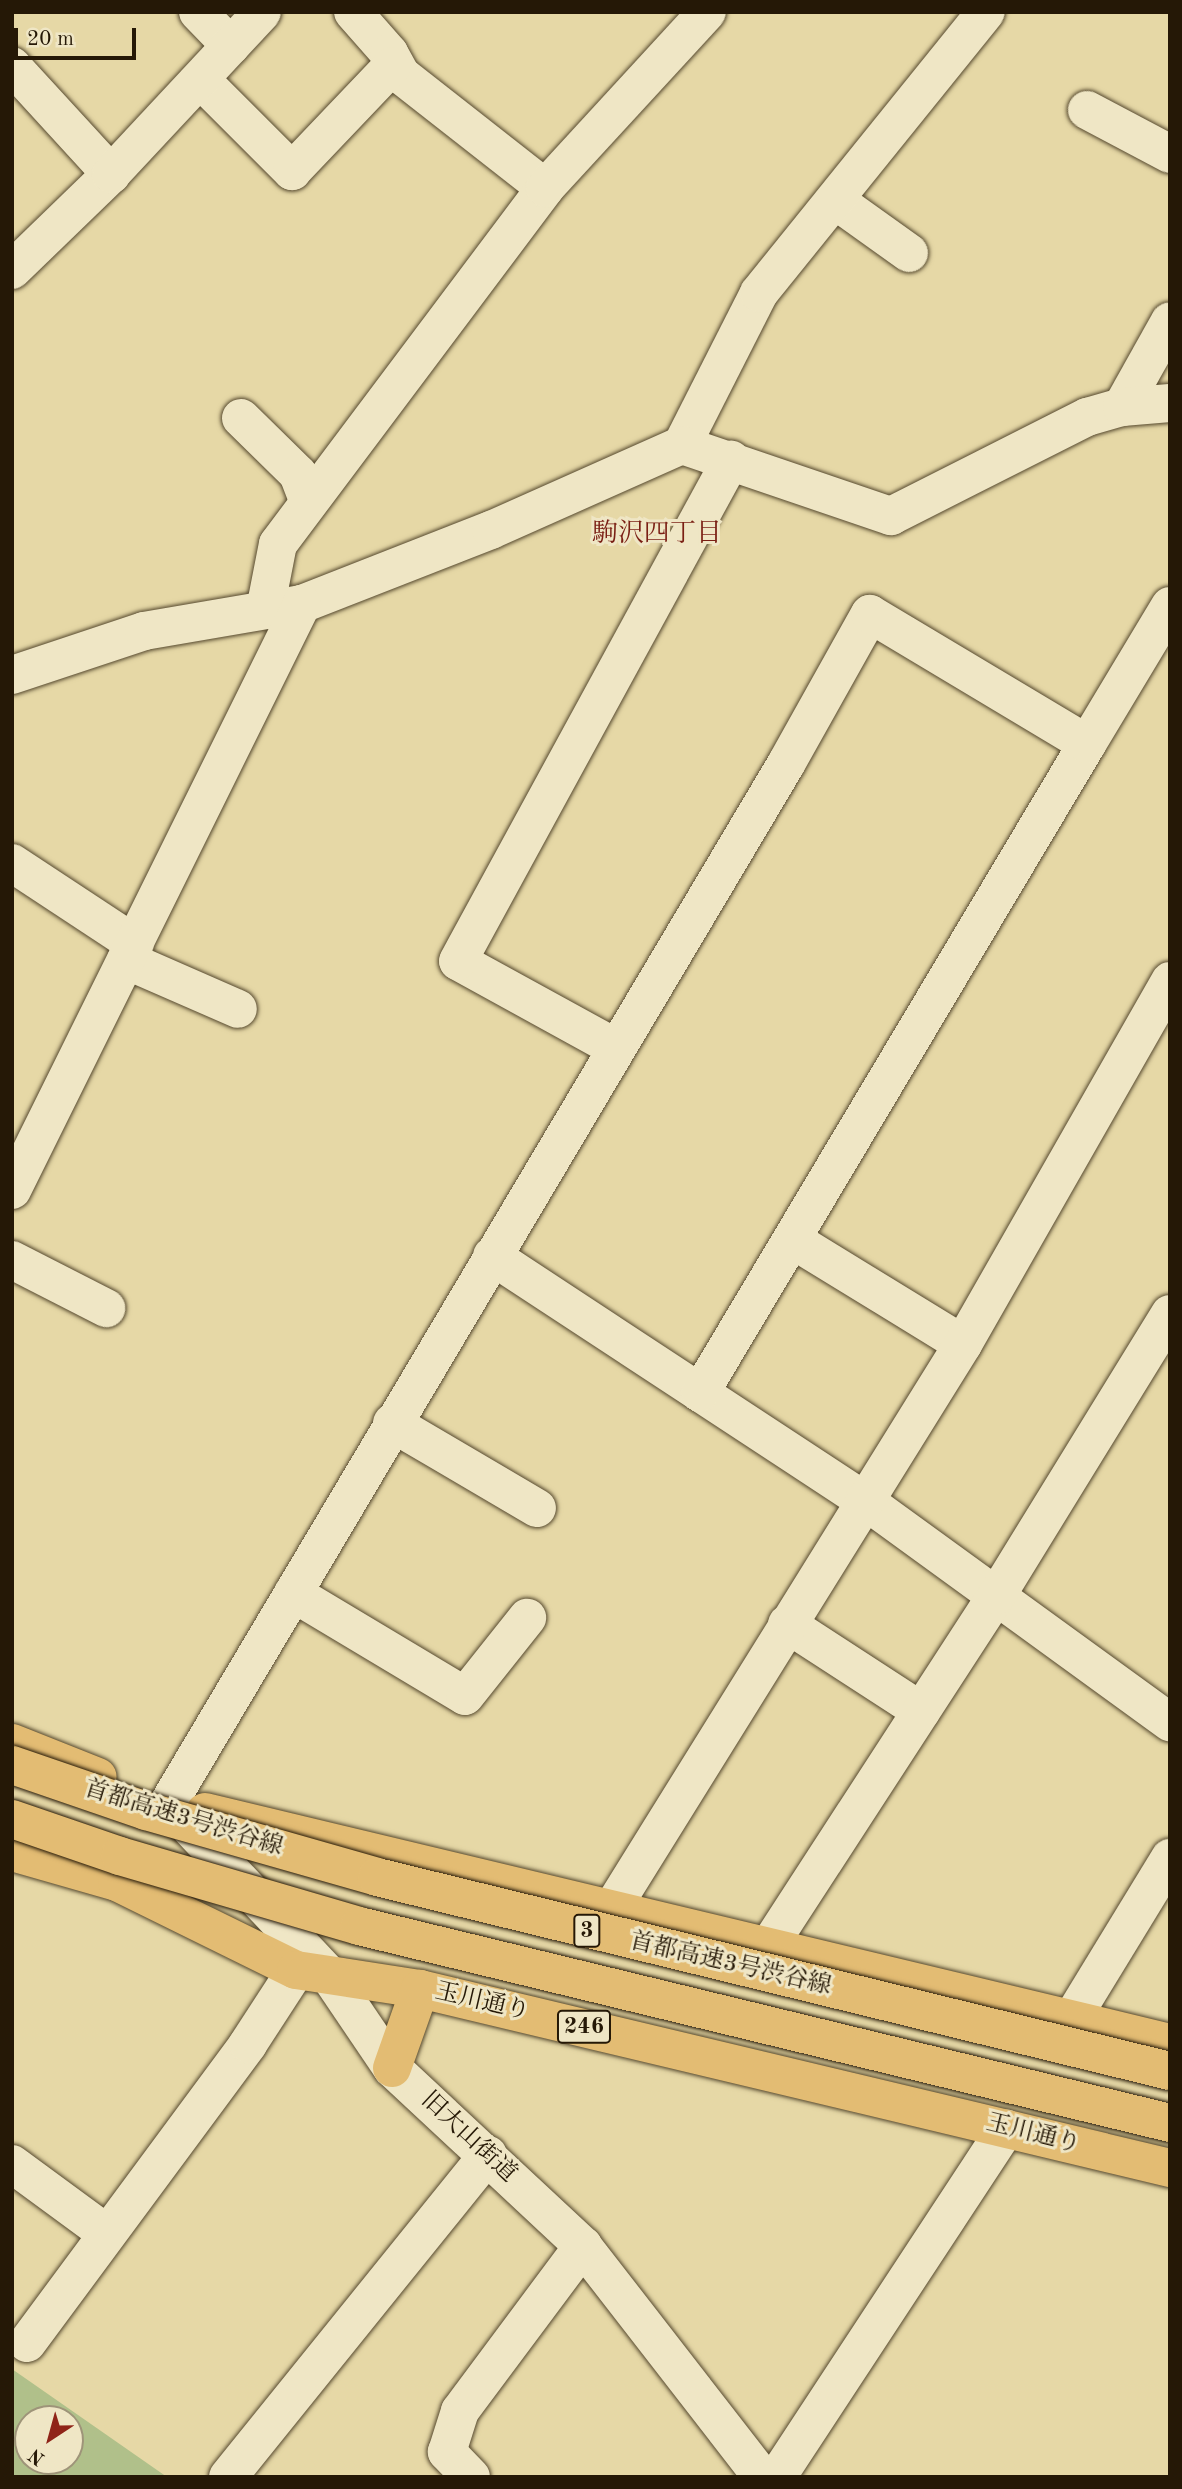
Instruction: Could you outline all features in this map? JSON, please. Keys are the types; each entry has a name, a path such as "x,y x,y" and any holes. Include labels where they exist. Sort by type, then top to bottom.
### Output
{"highway":[{"path":"12,1743 168,1804 611,1910 770,1944 1071,2020 1170,2042"},
{"name":"首都高速3号渋谷線","path":"12,1765 146,1811 390,1881 1170,2071"},
{"name":"首都高速3号渋谷線","path":"12,1819 120,1856 359,1926 1170,2123"},
{"name":"玉川通り","path":"12,1852 117,1882 312,1972 420,1989 1170,2168"},
{"path":"392,2068 420,1989"}],"street":[{"path":"198,12 231,46"},
{"path":"12,270 111,174 262,12"},
{"path":"12,1190 131,952 283,607 278,544 545,188 707,12"},
{"path":"12,675 144,631 283,607 491,530 682,445 759,293 986,12"},
{"path":"359,14 389,53 392,66 471,135 545,188"},
{"path":"12,66 111,174"},
{"path":"201,80 292,171 392,66"},
{"path":"1087,110 1170,154"},
{"path":"835,200 909,253"},
{"path":"1122,407 1170,321"},
{"path":"682,445 891,516 1087,417 1122,407 1170,403"},
{"path":"241,418 298,474 309,502"},
{"path":"616,1048 458,961 731,460"},
{"path":"700,1393 1170,606"},
{"path":"168,1804 786,764 870,614 1087,744"},
{"path":"12,863 131,952 238,1009"},
{"path":"611,1910 963,1343 1170,981"},
{"path":"793,1240 963,1343"},
{"path":"492,1256 864,1500 1170,1722"},
{"path":"12,1260 106,1308"},
{"path":"770,1944 997,1595 1170,1314"},
{"path":"392,1423 537,1508"},
{"path":"293,1593 465,1696 527,1618"},
{"path":"787,1624 921,1711"},
{"name":"旧大山街道","path":"168,1804 392,2068 583,2246 762,2477"},
{"path":"1071,2020 1170,1858"},
{"path":"27,2343 248,2044 312,1972"},
{"path":"777,2477 1006,2129"},
{"path":"228,2477 488,2155"},
{"path":"12,2164 106,2233"},
{"path":"459,2464 460,2411 583,2246"}],"green space":[{"path":"12,2369 64,2405 14,2405 14,2475 84,2475 84,2419 167,2477 12,2477"}],"district":[{"name":"駒沢四丁目","path":"657,535"}]}
